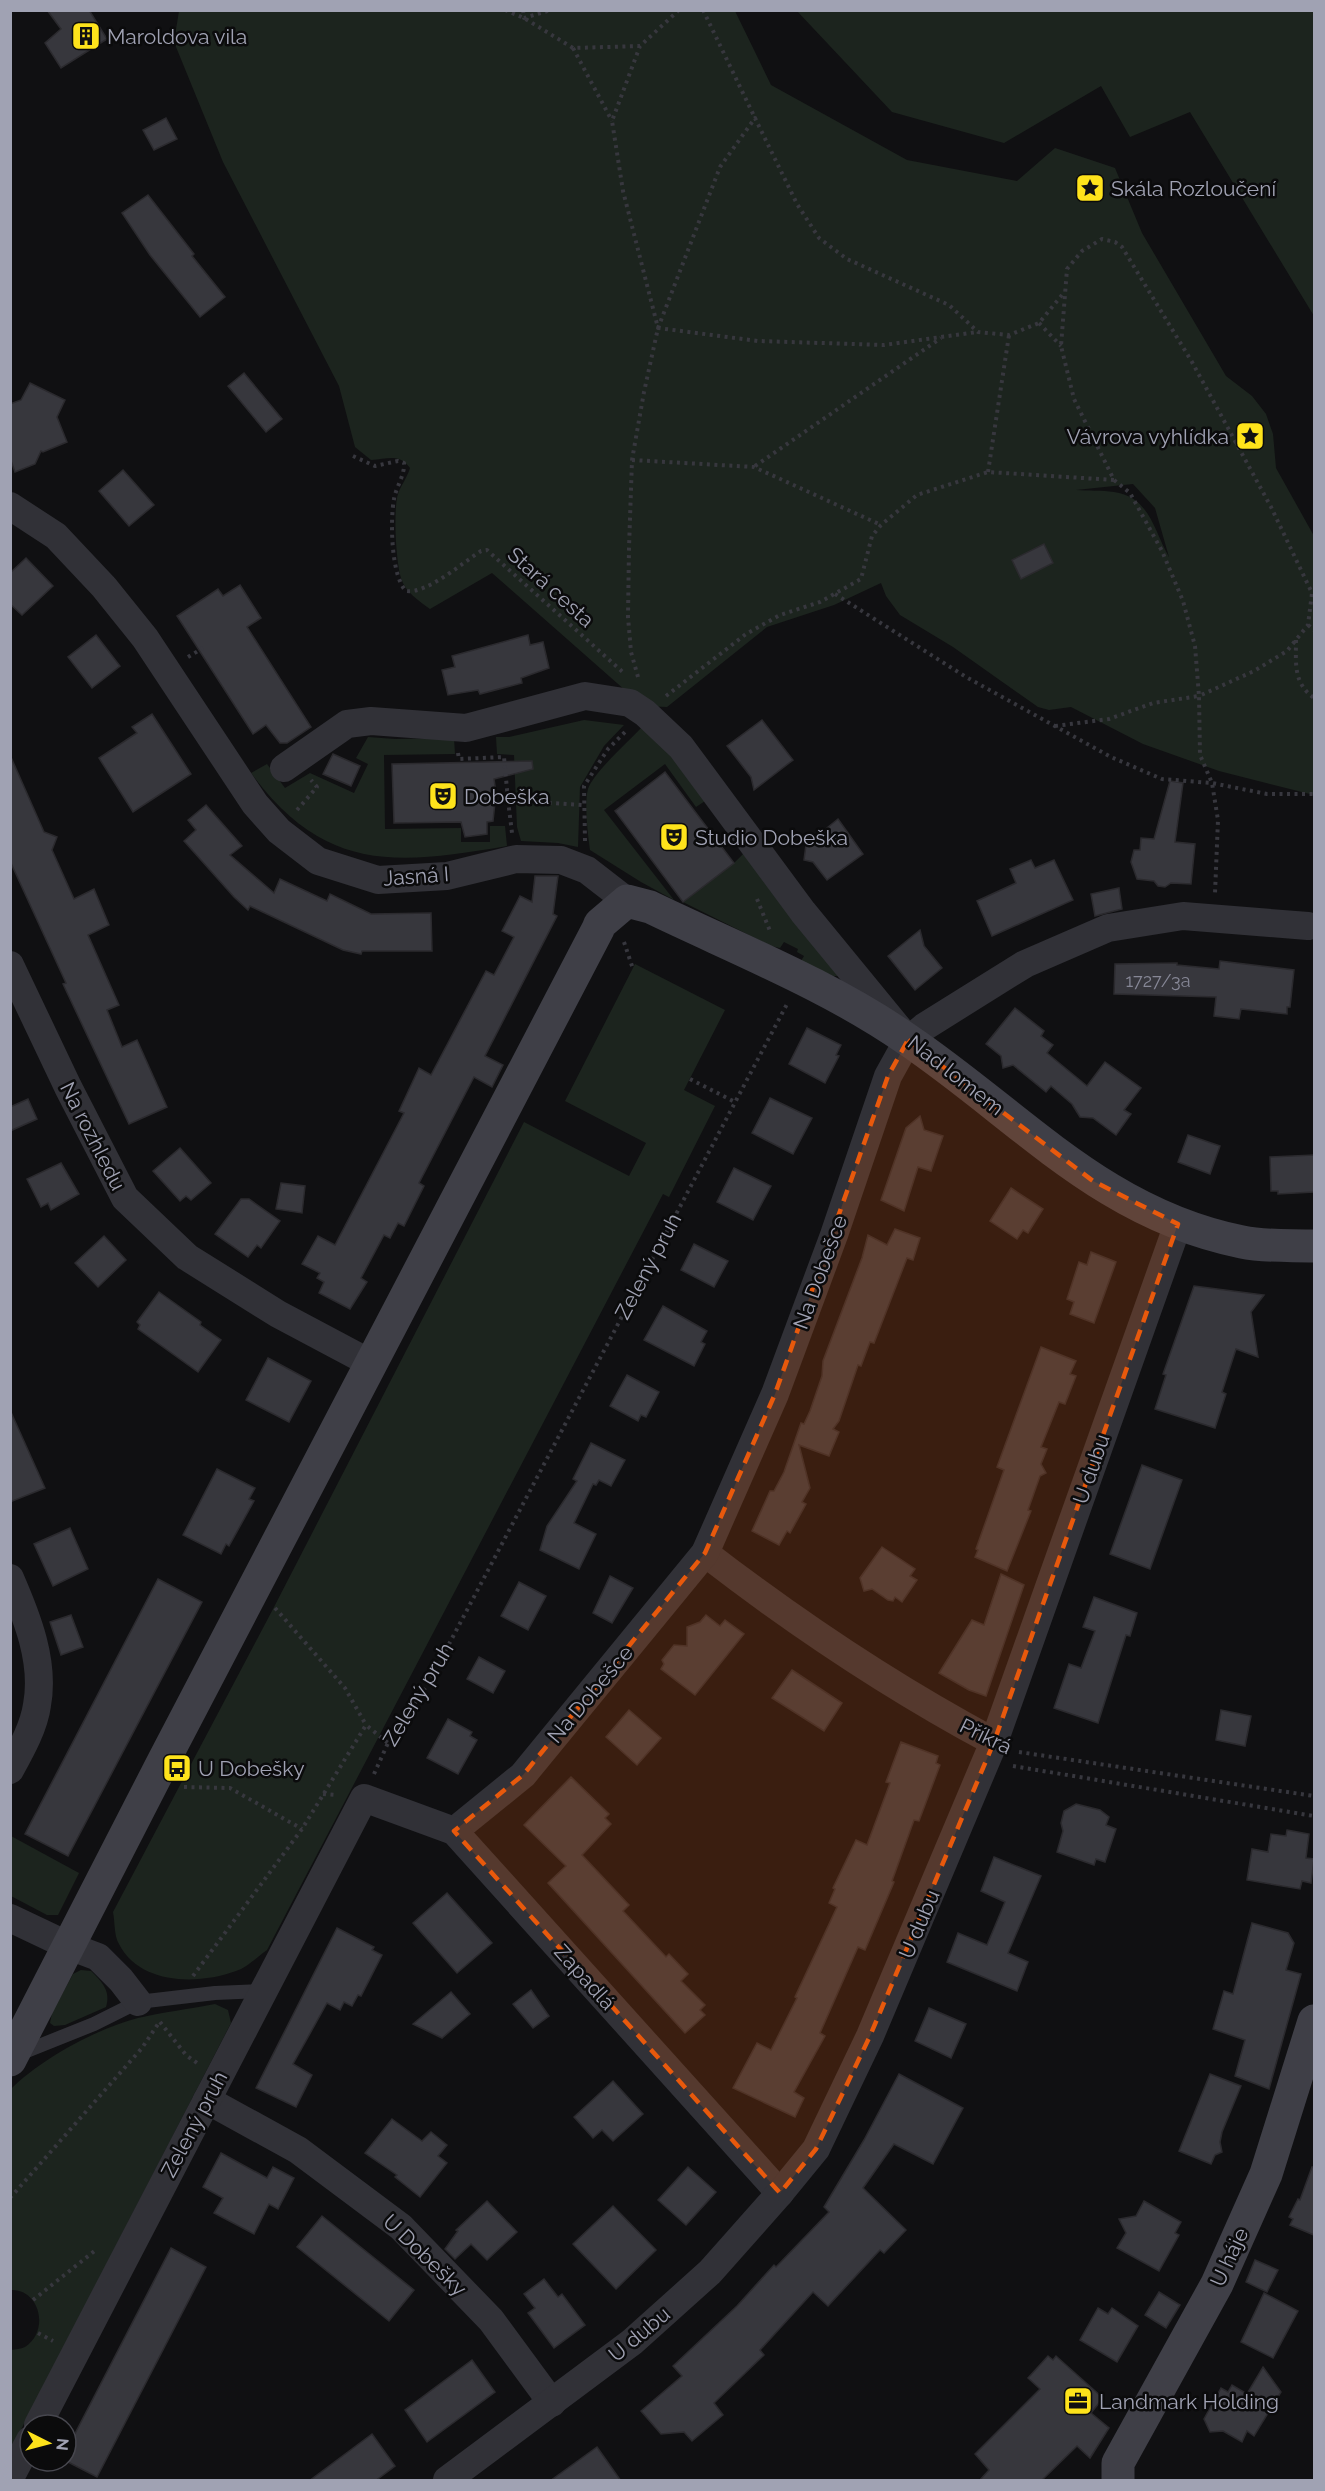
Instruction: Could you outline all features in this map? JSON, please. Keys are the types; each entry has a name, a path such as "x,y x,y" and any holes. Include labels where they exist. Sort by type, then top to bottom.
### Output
{"street":[{"name":"Jasná I","path":"10,506 56,536 105,586 145,638 255,804 279,831 318,861 378,880 447,876 516,859 561,860 587,870 627,901 650,907 851,1004 908,1040"},
{"path":"290,764 347,724 371,721 466,728 585,696 652,708"},
{"name":"Nad lomem","path":"652,708 803,912 908,1040 1093,1181 1135,1206 1178,1224 1243,1243 1314,1246"},
{"path":"11,2059 164,1760 600,924 627,901"},
{"name":"Na Dobešce","path":"454,1831 523,1775 705,1553 775,1394 834,1235 888,1076 908,1040 924,1027 1025,964 1108,928 1183,916 1308,926"},
{"name":"Na rozhledu","path":"10,965 68,1087 125,1198 187,1257 278,1314 372,1365"},
{"name":"U dubu","path":"447,2481 632,2342 710,2272 816,2149 870,2036 990,1752 1178,1224"},
{"name":"Příkrá","path":"705,1553 784,1612 923,1703 990,1752"},
{"path":"10,1578 26,1613 38,1663 38,1705 22,1747 10,1770"},
{"name":"Zapadlá","path":"363,1798 454,1831 780,2193"},
{"name":"Zelený pruh","path":"44,2413 363,1798"},
{"path":"10,1918 98,1957 138,2002"},
{"name":"U háje","path":"1118,2481 1118,2463 1217,2284 1266,2174 1314,2021"},
{"name":"U Dobešky","path":"213,2089 401,2227 491,2320 552,2403"},
{"path":"10,2478 18,2463"}],"lane":[{"path":"11,2059 94,2024 138,2002 214,1993 262,1991"}],"path":[{"path":"505,10 524,18 573,48 612,121 623,191 658,328"},
{"path":"523,10 524,18"},
{"path":"524,18 551,10"},
{"path":"612,121 640,46 679,10"},
{"path":"703,10 797,204 819,238 847,259 950,305 978,332"},
{"path":"573,48 640,46"},
{"path":"639,680 631,652 628,617 632,460 658,328 720,167 755,118"},
{"path":"1055,726 1108,719 1153,703 1198,696 1262,666 1287,651 1308,625 1312,593 1271,507 1234,444 1192,362 1122,248 1115,242 1102,239 1082,250 1066,269 1061,346 1074,399 1114,480 1130,494 1162,551 1183,601 1195,646 1198,696 1200,755 1212,783 1218,820 1212,918"},
{"path":"658,328 758,341 884,345 978,332 1010,335 1039,323 1063,294"},
{"path":"1039,323 1061,346"},
{"path":"988,472 1010,335"},
{"path":"754,467 942,337"},
{"path":"1234,444 1250,436"},
{"name":"Stará cesta","path":"353,456 375,466 398,461 405,466 394,499 393,526 397,571 404,589 415,592 427,588 481,551 487,550 634,682"},
{"path":"632,460 754,467 881,525"},
{"path":"585,843 584,786 608,749 652,708 746,634 780,615 820,602 861,579 872,536 881,525 917,495 988,472 1114,480"},
{"path":"835,594 966,677 1111,756 1162,779 1212,783 1267,794 1314,794"},
{"path":"1308,625 1314,630"},
{"path":"1296,640 1295,671 1300,684 1314,698"},
{"path":"458,752 459,759 504,757 513,838"},
{"path":"290,764 317,787 294,813"},
{"path":"493,800 583,805"},
{"path":"623,939 633,969"},
{"name":"Zelený pruh","path":"363,1798 388,1743 429,1682 800,979"},
{"path":"690,1079 735,1102"},
{"path":"256,1586 345,1688 366,1725 388,1743"},
{"path":"10,2198 142,2048 302,1829 366,1725"},
{"name":"Příkrá","path":"990,1752 1011,1751 1314,1796"},
{"path":"990,1752 1314,1816"},
{"path":"183,1787 230,1788 302,1829"},
{"path":"160,2022 213,2089"},
{"path":"33,2300 105,2243"}],"highlighted area":[{"path":"908,1040 1093,1181 1178,1224 994,1742 870,2036 816,2149 780,2193 454,1831 523,1775 705,1553 775,1394 888,1076"}],"shaded area":[{"path":"179,11 735,11 771,85 907,160 1017,181 1055,148 1115,168 1142,233 1226,376 1252,396 1266,414 1273,434 1276,468 1314,536 1314,795 1219,771 1143,744 1071,707 1049,710 1038,707 953,647 900,615 886,596 881,583 834,605 767,627 667,707 643,706 492,573 430,609 406,588 401,578 398,560 396,502 410,468 402,460 388,458 371,460 355,447 339,386 223,162 174,42","holes":["1133,484 1155,508 1169,557 1149,517 1136,501 1114,492 1076,490"]},
{"path":"797,11 1314,11 1314,316 1190,112 1130,137 1101,86 1004,143 892,112"},
{"path":"584,720 624,725 604,746 580,787 578,847 558,843 521,841 517,827 514,755 497,754 496,737 509,737"},
{"path":"643,726 661,741 705,801 696,807 665,764 604,810 674,900 590,850 586,810 588,789 604,765"},
{"path":"368,737 454,738 455,754 384,755 385,829 461,828 461,842 490,842 490,826 505,826 507,846 431,857 397,858 365,854 335,845 307,829 279,806 251,773 267,764 285,788 310,773 354,793 368,764 356,758"},
{"path":"745,852 838,976 833,976 801,961 804,956 797,952 798,949 784,942 780,948 771,946 683,902"},
{"path":"635,964 725,1010 684,1090 715,1106 669,1197 663,1194 267,1950 248,1965 221,1976 188,1979 155,1974 128,1958 117,1941 113,1912 273,1609 524,1122 629,1176 646,1143 565,1101"},
{"path":"11,1836 79,1873 58,1915 47,1915 11,1896"},
{"path":"81,1970 91,1971 102,1983 107,1996 106,2007 65,2025 54,2026 50,2023 52,2013 73,1974"},
{"path":"215,2004 228,2010 231,2023 30,2413 18,2413 18,2435 11,2449 11,2350 25,2347 33,2340 39,2322 35,2303 29,2296 11,2290 11,2089 53,2056 87,2037 122,2023 157,2014"}],"building":[{"name":"Maroldova vila","path":"47,10 89,10 107,39 61,68 45,43 61,29"},
{"path":"166,118 177,139 154,150 143,130"},
{"path":"148,195 225,297 200,317 150,255 122,213"},
{"path":"244,373 282,419 266,432 228,386"},
{"path":"30,383 65,400 57,417 67,442 41,451 35,464 15,472 10,458 10,404 21,400"},
{"path":"123,470 154,505 129,526 99,491"},
{"path":"1044,544 1053,563 1021,579 1012,560"},
{"path":"26,558 53,586 22,615 10,604 10,573"},
{"path":"240,585 261,618 247,627 311,727 287,743 280,743 266,725 253,734 177,616 218,589 223,596"},
{"path":"96,635 120,666 92,688 68,657"},
{"path":"528,635 530,645 543,642 549,668 521,678 522,683 480,694 478,690 448,695 442,670 455,667 452,656"},
{"path":"152,714 191,774 133,812 99,758 137,733 132,727"},
{"path":"762,720 793,760 754,790 751,777 727,746"},
{"path":"333,754 360,766 351,786 323,774"},
{"path":"10,755 44,832 57,837 52,850 74,899 94,889 109,925 88,935 119,1005 107,1010 122,1047 137,1040 167,1107 129,1124 63,984 66,983 10,861"},
{"name":"Dobeška","path":"532,761 533,769 494,779 496,793 493,821 487,822 487,834 465,837 461,822 394,823 392,764"},
{"name":"Studio Dobeška","path":"665,772 734,863 683,902 615,811"},
{"path":"1170,781 1183,783 1175,842 1195,844 1191,884 1171,883 1165,887 1158,886 1154,881 1137,879 1131,862 1134,850 1140,850 1141,838 1154,839"},
{"path":"206,805 242,846 230,855 274,893 280,879 327,901 330,894 371,914 431,913 432,951 362,951 361,954 343,950 250,906 248,910 184,841 196,830 188,820"},
{"path":"838,819 863,854 827,880 813,862 804,860 806,845"},
{"path":"1031,860 1035,868 1054,860 1073,900 992,936 977,901 1016,883 1010,869"},
{"path":"535,876 558,876 553,914 557,916 485,1056 503,1065 492,1087 474,1077 419,1183 424,1186 404,1226 398,1223 390,1238 384,1235 361,1278 367,1282 350,1309 319,1293 324,1282 317,1278 320,1273 302,1264 318,1236 335,1245 404,1113 399,1111 419,1068 431,1075 486,971 494,975 514,937 502,931 520,896 532,902"},
{"path":"1119,888 1122,909 1095,916 1091,894"},
{"path":"920,930 924,946 942,968 915,990 888,956"},
{"path":"1220,961 1294,970 1290,1007 1287,1007 1287,1014 1241,1009 1239,1019 1214,1016 1216,997 1114,994 1115,964 1177,963 1177,965 1219,969"},
{"path":"1015,1008 1044,1031 1041,1036 1053,1045 1047,1053 1087,1086 1105,1062 1141,1088 1124,1110 1131,1114 1116,1135 1093,1118 1080,1117 1072,1104 1051,1086 1046,1092 1013,1065 1003,1068 1001,1056 986,1044"},
{"path":"807,1028 841,1045 836,1055 839,1056 825,1083 789,1064"},
{"path":"770,1098 812,1118 793,1154 752,1133"},
{"path":"28,1099 37,1119 10,1131 10,1107"},
{"path":"920,1116 924,1130 943,1136 931,1171 918,1167 904,1211 881,1200 906,1128"},
{"path":"1188,1135 1220,1146 1210,1174 1178,1162"},
{"path":"180,1148 211,1183 191,1200 186,1196 180,1201 153,1171"},
{"path":"1314,1155 1314,1192 1278,1194 1278,1191 1271,1191 1270,1157"},
{"path":"61,1163 79,1194 51,1210 48,1203 41,1207 27,1179"},
{"path":"734,1168 771,1186 753,1220 717,1202"},
{"path":"281,1183 305,1186 302,1213 276,1209"},
{"path":"1011,1188 1043,1209 1028,1233 1023,1230 1017,1239 990,1221"},
{"path":"241,1199 249,1199 280,1221 261,1248 257,1245 248,1257 215,1234"},
{"path":"895,1229 920,1238 913,1260 907,1258 874,1343 870,1342 861,1366 858,1365 839,1421 833,1429 839,1432 829,1456 799,1445 810,1488 802,1502 806,1504 790,1533 787,1531 779,1545 752,1531 770,1491 774,1491 784,1472 801,1423 804,1424 810,1411 822,1376 823,1361 862,1258 868,1235 887,1245"},
{"path":"104,1236 126,1260 98,1287 75,1263"},
{"path":"694,1244 728,1261 714,1287 681,1270"},
{"path":"1091,1252 1116,1262 1094,1323 1070,1314 1074,1302 1067,1299 1079,1262 1087,1265"},
{"path":"1194,1286 1264,1295 1251,1312 1258,1357 1236,1349 1222,1392 1226,1394 1215,1428 1155,1409 1166,1375 1163,1374"},
{"path":"159,1292 201,1322 200,1325 221,1340 198,1372 138,1329 140,1325 137,1322"},
{"path":"663,1306 707,1331 701,1342 705,1344 694,1366 644,1340"},
{"path":"1041,1347 1076,1361 1070,1374 1076,1376 1065,1404 1059,1402 1041,1447 1047,1449 1041,1464 1046,1473 1040,1476 1028,1510 1031,1511 1007,1571 975,1557 978,1550 976,1549 1004,1470 997,1467"},
{"path":"268,1358 311,1381 289,1422 246,1400"},
{"path":"627,1375 659,1392 646,1417 641,1415 638,1421 610,1406"},
{"path":"10,1410 45,1488 10,1502"},
{"path":"591,1443 625,1460 611,1486 599,1480 596,1485 593,1484 574,1523 596,1534 579,1569 540,1550 547,1526 577,1481 573,1479"},
{"path":"1142,1465 1182,1480 1150,1569 1110,1554"},
{"path":"217,1469 255,1488 249,1499 254,1501 229,1546 226,1544 221,1554 183,1535"},
{"path":"70,1528 88,1569 53,1586 34,1544"},
{"path":"882,1547 915,1569 910,1576 917,1580 902,1602 895,1597 893,1601 888,1600 872,1589 864,1591 860,1578"},
{"path":"1001,1574 1024,1585 986,1696 969,1690 939,1673 972,1620 984,1625"},
{"path":"610,1576 633,1588 612,1623 593,1613"},
{"path":"158,1579 202,1602 68,1856 25,1834"},
{"path":"519,1582 546,1596 528,1630 501,1616"},
{"path":"1094,1597 1137,1613 1130,1636 1126,1635 1098,1723 1054,1708 1069,1664 1081,1668 1095,1631 1083,1627"},
{"path":"71,1615 83,1647 61,1655 50,1622"},
{"path":"706,1615 720,1626 725,1620 744,1634 695,1695 661,1669 664,1664 662,1660 674,1645 687,1646 687,1627 700,1622"},
{"path":"479,1657 505,1671 493,1693 467,1679"},
{"path":"792,1670 842,1703 824,1731 772,1698"},
{"path":"629,1710 661,1738 637,1765 606,1737"},
{"path":"1221,1710 1251,1716 1245,1746 1216,1740"},
{"path":"448,1719 472,1732 470,1736 477,1740 458,1774 427,1758"},
{"path":"901,1742 938,1756 936,1763 940,1765 919,1821 914,1820 892,1881 894,1882 865,1950 858,1947 820,2033 825,2036 794,2092 804,2098 795,2117 733,2088 757,2043 771,2050 797,1998 795,1997 837,1907 829,1903 835,1889 833,1888 856,1840 867,1845 890,1783 886,1782"},
{"path":"571,1777 609,1814 605,1818 611,1824 582,1855 629,1905 623,1911 666,1957 669,1954 688,1974 681,1981 705,2005 700,2010 705,2015 685,2033 548,1883 566,1866 524,1825"},
{"path":"1076,1804 1100,1810 1109,1817 1106,1825 1116,1829 1105,1862 1096,1859 1094,1865 1057,1852 1063,1831 1061,1823 1064,1811"},
{"path":"1287,1830 1309,1834 1306,1858 1314,1859 1311,1883 1302,1881 1300,1889 1247,1880 1252,1849 1268,1852 1271,1834 1286,1836"},
{"path":"994,1857 1041,1876 1008,1953 1028,1962 1017,1991 947,1962 958,1933 987,1945 1005,1902 981,1891"},
{"path":"447,1893 492,1943 457,1973 413,1923"},
{"path":"1252,1923 1288,1933 1294,1943 1286,1970 1301,1974 1269,2089 1235,2076 1245,2040 1213,2029 1224,1991 1233,1994"},
{"path":"337,1928 374,1947 372,1950 382,1955 361,1996 358,1995 352,2006 344,2002 340,2010 327,2003 293,2064 312,2075 296,2107 256,2088"},
{"path":"531,1990 549,2016 533,2028 513,2004"},
{"path":"451,1992 470,2014 442,2038 413,2024"},
{"path":"929,2008 966,2024 951,2058 915,2041"},
{"path":"899,2074 963,2108 933,2164 894,2144 863,2188 906,2230 884,2253 880,2250 828,2306 813,2292 760,2350 764,2355 714,2403 723,2415 692,2441 684,2432 661,2434 641,2411 682,2376 673,2366 737,2306 774,2265 776,2267 829,2212 824,2207 864,2140"},
{"path":"1210,2074 1241,2086 1222,2132 1220,2142 1222,2152 1215,2155 1211,2164 1179,2151"},
{"path":"613,2081 643,2114 613,2141 602,2130 593,2138 574,2117"},
{"path":"392,2119 422,2141 431,2132 447,2145 438,2156 447,2163 420,2197 395,2177 397,2175 365,2153"},
{"path":"221,2153 267,2178 273,2167 294,2178 278,2209 269,2204 254,2234 214,2213 223,2198 203,2187"},
{"path":"688,2167 716,2192 686,2225 658,2200"},
{"path":"1312,2167 1314,2167 1314,2235 1290,2225 1293,2219 1289,2217 1298,2199 1300,2200"},
{"path":"487,2201 517,2232 487,2260 471,2244 455,2259 445,2249 458,2231 456,2230"},
{"path":"1144,2201 1181,2222 1175,2233 1179,2235 1159,2271 1117,2248 1126,2233 1119,2219 1136,2216"},
{"path":"613,2206 656,2250 616,2289 573,2244"},
{"path":"322,2216 414,2290 389,2321 297,2247"},
{"path":"171,2248 206,2267 97,2477 78,2467 78,2428"},
{"path":"1255,2260 1278,2270 1267,2292 1246,2282"},
{"path":"544,2279 558,2297 562,2294 585,2325 554,2348 528,2313 535,2308 524,2294"},
{"path":"1159,2292 1180,2305 1166,2328 1145,2315"},
{"path":"1264,2293 1298,2311 1273,2358 1241,2342"},
{"path":"1098,2308 1108,2314 1112,2308 1138,2326 1117,2362 1080,2340"},
{"path":"1048,2356 1053,2360 1056,2356 1103,2398 1091,2413 1109,2428 1090,2458 1077,2446 1041,2481 979,2481 989,2470 975,2454 1040,2389 1028,2378"},
{"path":"472,2360 495,2392 427,2442 405,2410"},
{"path":"1263,2367 1281,2392 1254,2436 1247,2431 1242,2442 1223,2431 1210,2432 1204,2419 1221,2388 1228,2392 1232,2385 1247,2394"},
{"path":"372,2434 395,2466 375,2481 309,2481"},
{"path":"597,2447 621,2481 550,2481"}],"place":[{"name":"Maroldova vila","path":"86,36"},
{"name":"Skála Rozloučení","path":"1090,188"},
{"name":"Vávrova vyhlídka","path":"1250,436"},
{"name":"Dobeška","path":"443,796"},
{"name":"Studio Dobeška","path":"674,837"},
{"name":"U Dobešky","path":"177,1768"},
{"name":"Landmark Holding","path":"1078,2401"}]}
